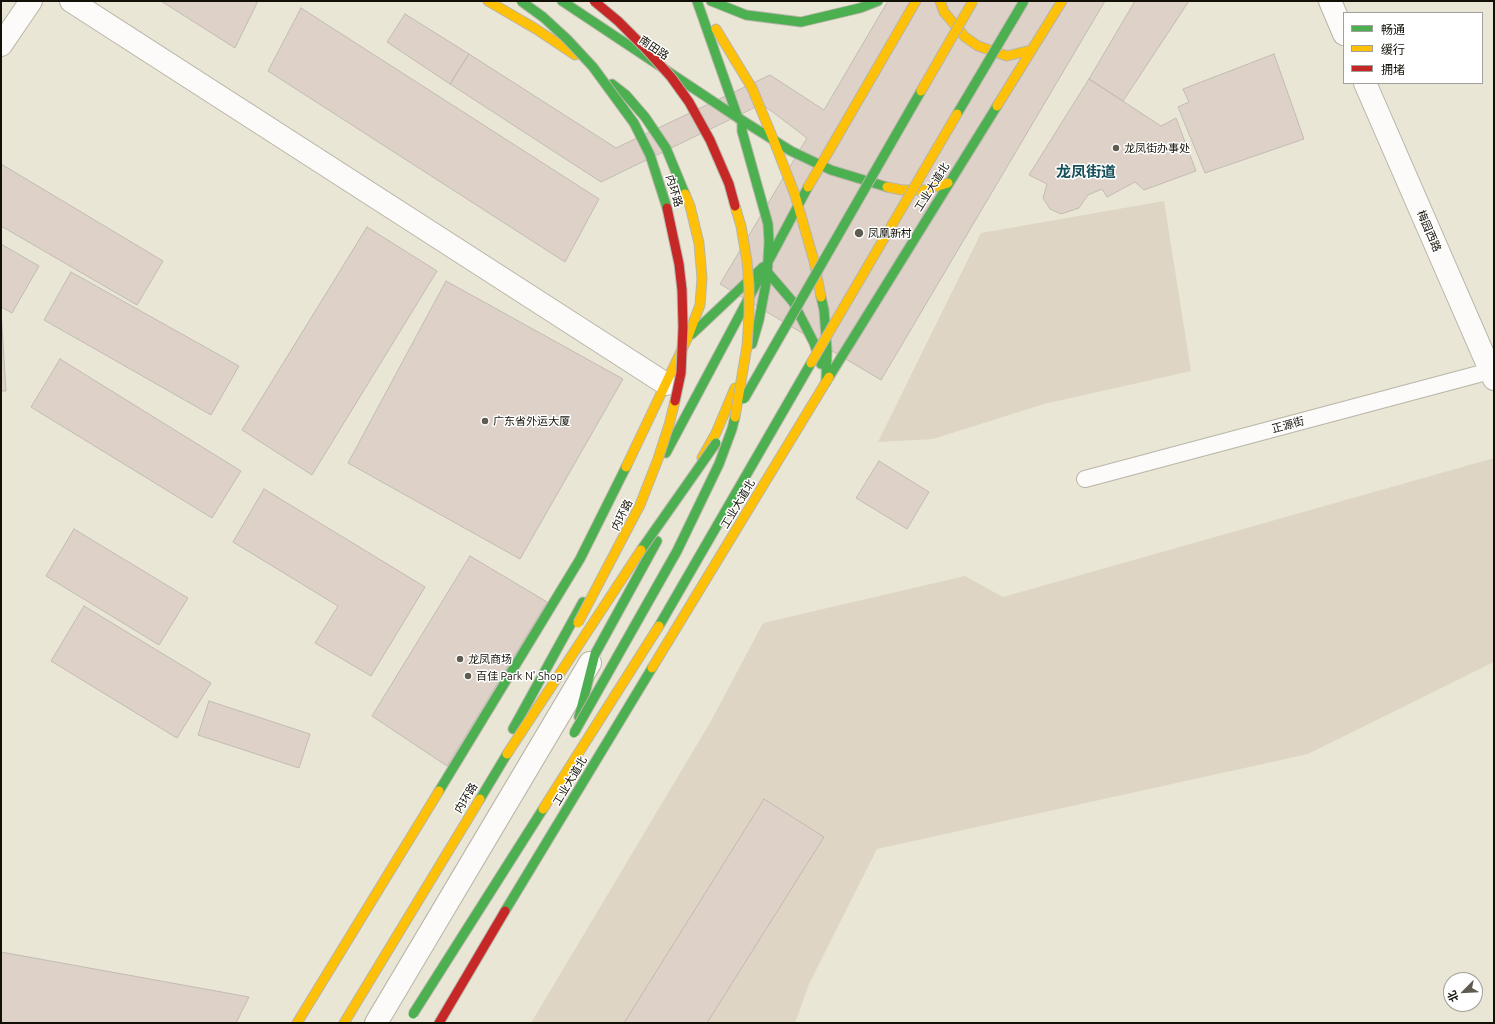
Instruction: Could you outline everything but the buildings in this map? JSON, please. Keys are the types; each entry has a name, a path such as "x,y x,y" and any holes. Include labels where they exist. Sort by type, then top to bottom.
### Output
{"main road":[{"path":"297,1023 580,559 612,497 666,384 687,339 700,305 702,278 699,243 690,206 676,169 666,148 645,116 626,95 571,52 536,29 488,1"},
{"name":"内环路","path":"344,1023 507,754 629,528 640,505 658,459 669,425 681,373 683,352 682,290 679,264 669,216 650,155 634,123 593,67 567,39 543,17 521,1"},
{"name":"南田路","path":"562,1 742,121 791,151 821,165 860,179 902,190 925,190 948,183"},
{"path":"570,741 677,551 719,464 732,429 739,397 747,346 749,315 747,261 741,226 729,184 710,140 689,102 671,77 618,21 594,1"},
{"path":"546,844 596,654 716,433 749,354 759,320 765,269 768,258 768,224 742,131 742,121 738,118 698,1"},
{"path":"698,1 752,88 774,141 797,205 814,261 824,310 828,357 826,382"},
{"path":"711,1 746,15 801,22 860,8 878,1"},
{"path":"768,258 797,205 916,1"},
{"path":"940,1 944,12 965,37 978,46 1007,56 1031,50"},
{"path":"507,754 651,535 708,456 750,389 973,1"},
{"path":"407,1023 647,645 843,307 1024,1"},
{"name":"工业大道北","path":"439,1023 826,382 1062,1"},
{"path":"687,339 765,269"},
{"path":"765,269 793,302 805,323 814,343 826,382"},
{"path":"335,1023 501,752 692,406 765,269"},
{"path":"413,1014 519,830"}],"street":[{"path":"1,46 31,1"},
{"path":"70,1 666,384"},
{"path":"1330,1 1343,32"},
{"name":"梅园西路","path":"1365,84 1492,375"},
{"path":"376,1023 596,654"}],"lane":[{"name":"正源街","path":"1085,479 1492,375"}],"shaded area":[{"path":"1164,201 1191,371 1044,404 933,439 878,442 981,233"},
{"path":"1494,458 1494,662 1308,754 877,849 809,984 795,1023 531,1023 711,721 763,623 965,576 1003,597"}],"traffic: fast":[{"path":"521,1 543,17 567,39 593,67 634,123 650,155 667,208"},
{"path":"562,1 732,114 791,151 831,170 887,187"},
{"path":"697,1 738,118 742,121 742,131 768,224 769,242 767,278 759,320 752,344"},
{"path":"711,1 746,15 801,22 860,8 878,1"},
{"path":"957,114 1024,1"},
{"path":"612,84 626,95 645,117 666,148 685,194"},
{"path":"744,399 921,91"},
{"path":"829,377 997,106"},
{"path":"666,453 808,187"},
{"path":"692,334 763,267 793,302 814,343 821,364"},
{"path":"821,297 824,310 827,350 826,382"},
{"path":"659,626 811,363"},
{"path":"574,733 677,551 719,464 735,417"},
{"path":"641,550 716,443"},
{"path":"439,791 580,559 626,467"},
{"path":"579,717 595,654 657,541"},
{"path":"513,729 583,602"},
{"path":"505,911 652,668"},
{"path":"480,799 507,754"},
{"path":"413,1014 543,809"}],"traffic: slow":[{"path":"488,1 536,29 575,55"},
{"path":"808,187 916,1"},
{"path":"940,1 944,12 965,37 978,46 1007,56 1031,50"},
{"path":"921,91 973,1"},
{"path":"997,106 1062,1"},
{"path":"716,29 752,88 774,141 795,195 814,261 821,297"},
{"path":"811,363 957,114"},
{"path":"887,187 902,190 925,190 948,183"},
{"path":"626,467 687,339 700,305 702,278 699,243 690,206 685,194"},
{"path":"735,206 741,226 747,261 749,315 747,346 735,417"},
{"path":"652,668 829,377"},
{"path":"702,458 716,433 735,388"},
{"path":"578,623 640,505 658,459 675,401"},
{"path":"507,754 641,550"},
{"path":"543,809 659,626"},
{"path":"297,1023 439,791"},
{"path":"344,1023 480,799"}],"traffic: jam":[{"path":"594,1 618,21 645,48 671,77 689,102 710,140 729,184 735,206"},
{"path":"667,208 679,264 682,290 683,327 681,373 675,401"},
{"path":"439,1023 505,911"}],"place":[{"name":"龙凤街办事处","path":"1116,148"},
{"name":"凤凰新村","path":"859,233"},
{"name":"广东省外运大厦","path":"485,421"},
{"name":"龙凤商场","path":"460,659"},
{"name":"百佳 Park N' Shop","path":"468,676"}],"district":[{"name":"龙凤街道","path":"1086,172"}]}
